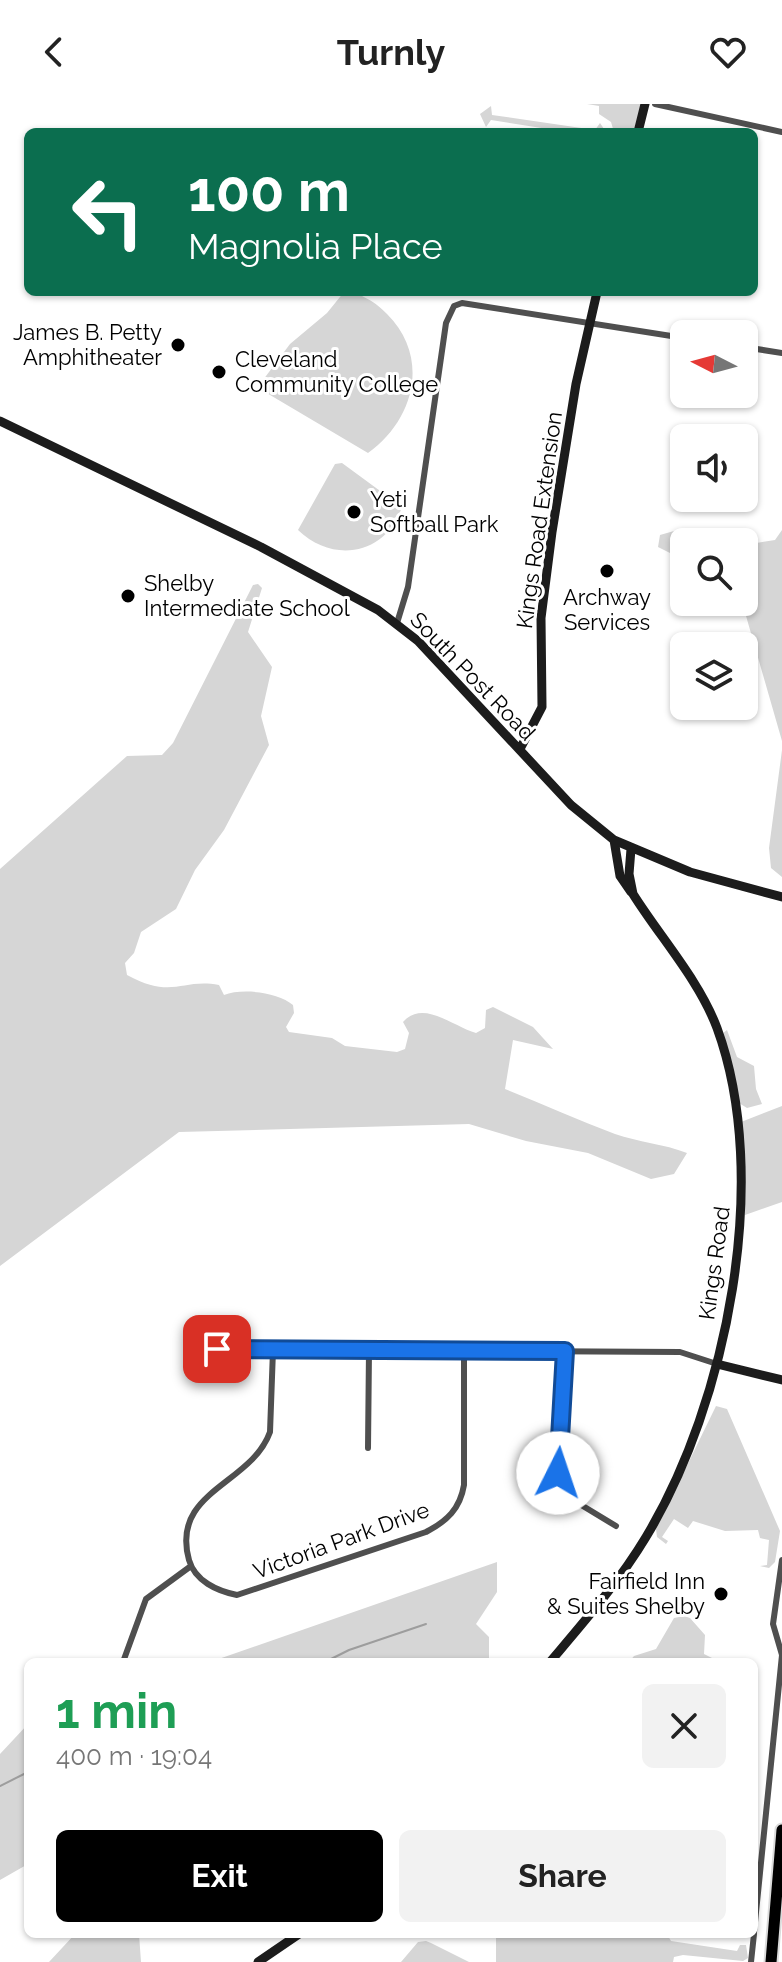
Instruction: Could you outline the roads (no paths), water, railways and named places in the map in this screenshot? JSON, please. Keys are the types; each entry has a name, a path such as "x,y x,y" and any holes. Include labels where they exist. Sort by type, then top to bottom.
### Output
{"highway":[{"path":"771,1962 782,1830"}],"street":[{"path":"639,128 645,104"},
{"path":"655,104 782,132"},
{"name":"Kings Road Extension","path":"520,749 542,707 540,652 543,597 570,415 596,296"},
{"path":"397,623 408,587 446,323 451,310 462,303 670,336"},
{"path":"758,349 782,353"},
{"name":"South Post Road","path":"0,421 306,570 397,623 448,670 571,805 614,840 690,872 782,897"},
{"path":"614,840 620,876 633,894"},
{"name":"Kings Road","path":"553,1658 646,1537 693,1440 717,1364 742,1203 730,1073 716,1026 633,894 629,874 631,849"},
{"path":"217,1349 680,1352 782,1380"},
{"path":"124,1658 146,1599 191,1566 185,1533 194,1511 256,1456 266,1443 270,1432 273,1350"},
{"path":"368,1448 369,1350"},
{"name":"Victoria Park Drive","path":"191,1566 211,1586 237,1595 426,1532 447,1520 462,1498 464,1485 464,1350"},
{"path":"565,1351 559,1482 573,1500 616,1526"},
{"path":"758,1893 782,1655 773,1624 782,1560"},
{"path":"258,1962 293,1938"},
{"path":"751,1962 753,1938"}],"waterway":[{"path":"333,1658 426,1624"},
{"path":"0,1786 24,1774"}],"place":[{"name":"James B. Petty Amphitheater","path":"178,345"},
{"name":"Cleveland Community College","path":"219,372"},
{"name":"Yeti Softball Park","path":"354,512"},
{"name":"Archway Services","path":"607,571"},
{"name":"Shelby Intermediate School","path":"128,596"},
{"name":"Fairfield Inn & Suites Shelby","path":"721,1594"}]}
